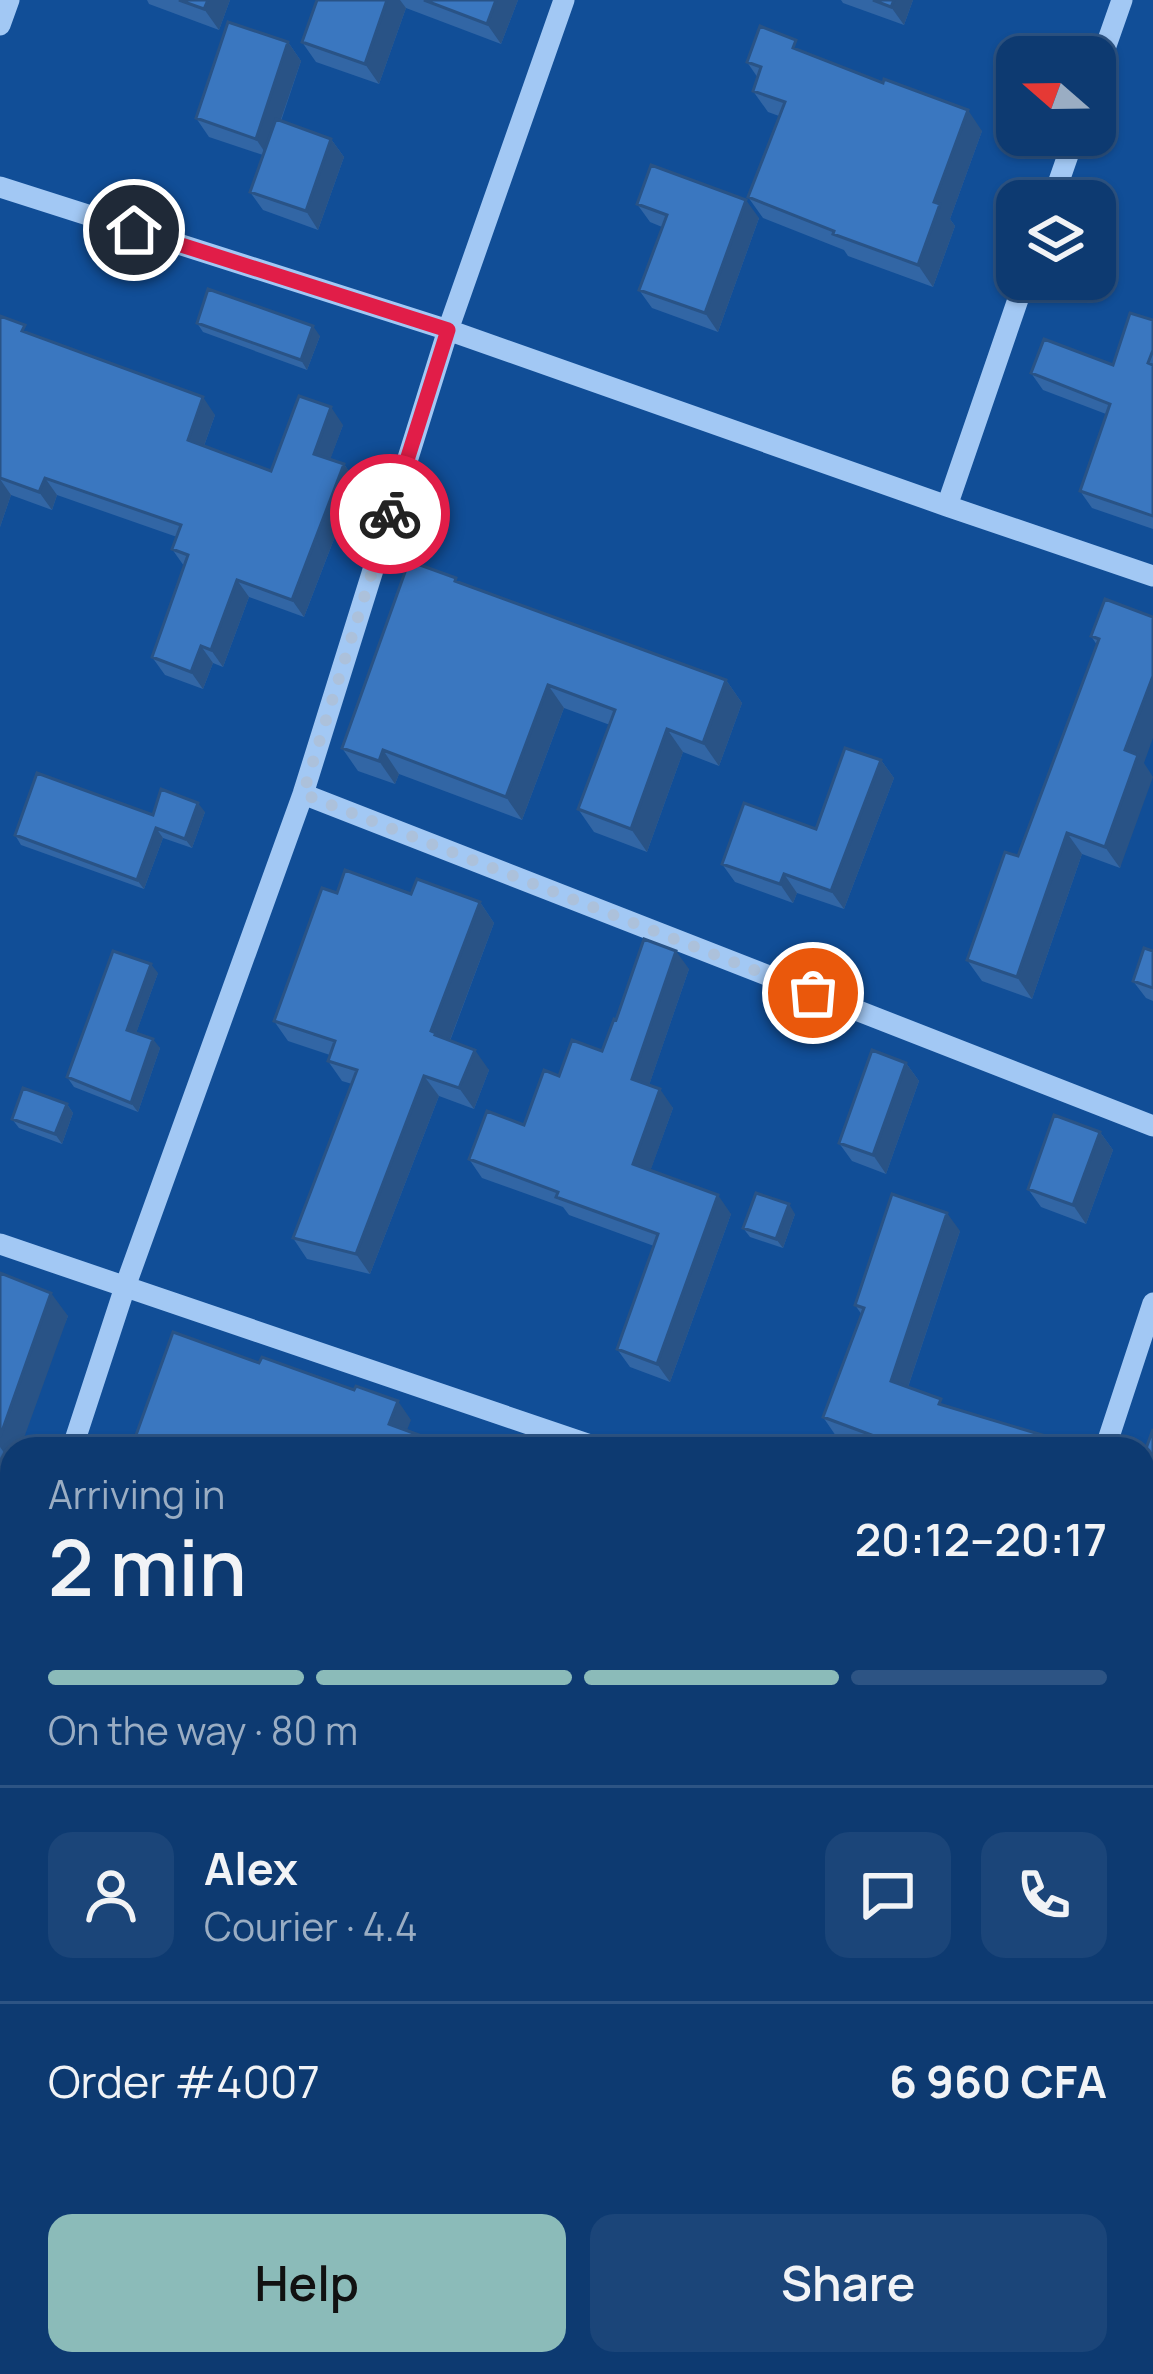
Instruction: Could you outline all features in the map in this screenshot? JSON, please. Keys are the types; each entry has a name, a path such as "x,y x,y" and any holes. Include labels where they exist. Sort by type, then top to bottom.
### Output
{"street":[{"path":"0,25 9,0"},
{"path":"77,1437 125,1287 303,794 448,330 564,0"},
{"path":"1109,36 1121,0"},
{"path":"0,187 448,330 1153,576"},
{"path":"947,506 1018,300"},
{"path":"303,794 1153,1126"},
{"path":"0,1244 567,1437"},
{"path":"1109,1437 1153,1303"}],"building":[{"path":"179,0 208,0 204,9"},
{"path":"317,0 387,0 365,64 302,42"},
{"path":"424,0 496,0 487,24"},
{"path":"228,22 288,42 256,139 196,118"},
{"path":"760,26 796,40 793,48 968,110 934,202 940,204 918,265 748,197 785,102 753,91 761,67 747,62"},
{"path":"276,119 331,139 306,211 250,192"},
{"path":"651,165 746,200 705,313 639,290 667,215 637,204"},
{"path":"208,289 313,326 301,360 197,323"},
{"path":"1130,313 1153,320 1148,363 1153,365 1153,516 1080,491 1110,404 1031,373 1044,339 1113,365"},
{"path":"0,316 25,325 22,331 203,397 188,440 271,471 299,396 331,407 314,454 344,464 292,600 237,580 211,650 201,646 191,672 152,657 188,555 172,549 181,525 45,478 39,492 0,478"},
{"path":"409,561 726,680 703,743 667,729 631,829 578,809 615,710 548,685 506,797 383,750 379,761 342,748"},
{"path":"1105,599 1153,617 1153,676 1125,750 1138,755 1105,847 1067,833 1017,977 967,960 1005,852 1018,856 1099,639 1091,636"},
{"path":"845,748 881,760 831,891 784,874 780,884 722,864 744,803 816,829"},
{"path":"37,773 153,815 161,789 198,803 185,839 156,828 137,880 15,835"},
{"path":"345,870 411,894 417,879 480,902 431,1031 475,1050 459,1088 424,1076 356,1254 293,1238 357,1070 328,1061 335,1041 274,1021 322,888 337,893"},
{"path":"644,939 676,951 632,1079 660,1089 633,1164 718,1195 657,1364 617,1349 658,1234 469,1159 487,1111 524,1125 544,1070 559,1076 572,1040 602,1051"},
{"path":"1144,948 1153,951 1153,988 1133,981"},
{"path":"113,951 151,964 127,1030 153,1039 131,1103 67,1077"},
{"path":"872,1050 906,1063 873,1155 839,1143"},
{"path":"23,1088 67,1104 55,1134 12,1119"},
{"path":"1054,1115 1100,1132 1073,1205 1028,1189"},
{"path":"756,1193 789,1204 776,1239 743,1228"},
{"path":"892,1194 947,1213 891,1381 941,1399 939,1404 1049,1437 877,1437 823,1417 864,1308 855,1305"},
{"path":"0,1273 51,1293 0,1437"},
{"path":"173,1332 259,1363 262,1357 398,1401 389,1424 424,1437 135,1437"}],"way so far":[{"path":"390,514 303,794 813,993"}],"route":[{"path":"134,230 448,330 390,514"}]}
